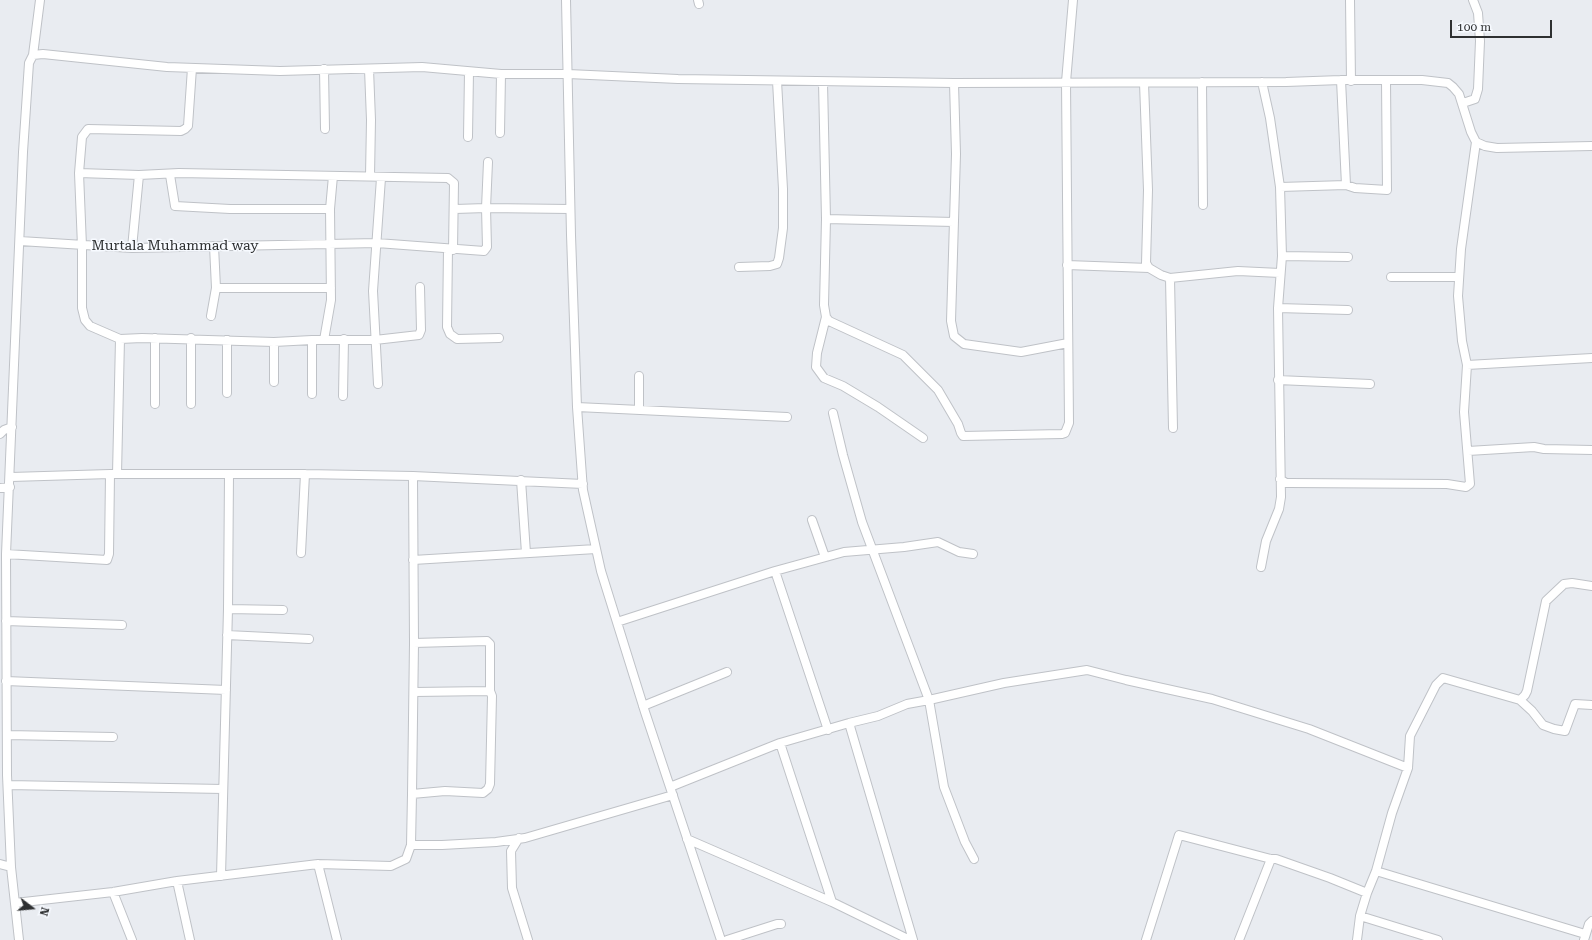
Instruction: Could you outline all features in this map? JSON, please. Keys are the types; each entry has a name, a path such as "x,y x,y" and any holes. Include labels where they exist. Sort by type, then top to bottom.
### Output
{"street":[{"path":"19,940 11,867 8,785 4,775 7,735 6,621 3,600 11,477 23,152 29,62 33,55 40,0"},
{"path":"566,0 570,209 577,407 583,484 601,571 643,706 721,940"},
{"path":"826,317 829,321 903,355 938,390 958,424 963,436 1065,433 1069,423 1066,82 1073,0"},
{"path":"1350,0 1351,81"},
{"path":"1463,103 1475,99 1478,89 1480,41 1478,13 1473,0"},
{"path":"33,55 43,54 167,67 192,68 280,71 422,67 501,74 568,74 678,79 823,82 1144,83 1422,80 1448,83 1460,94 1471,132 1476,142 1461,249 1458,296 1462,342 1467,365 1464,412 1471,479 1470,484 1466,487 1447,484 1286,483 1280,479"},
{"path":"192,68 188,126 186,129 181,131 88,129 82,137 79,173 82,246 82,308 84,320 90,326 120,339 191,338 274,342 344,339 375,340 419,335 421,330 420,287"},
{"path":"324,69 325,129"},
{"path":"369,69 370,176"},
{"path":"468,137 469,72"},
{"path":"500,133 501,74"},
{"path":"1341,80 1346,185"},
{"path":"739,267 770,266 777,264 780,258 783,228 783,189 777,81"},
{"path":"1280,187 1346,185 1355,188 1387,190 1386,81"},
{"path":"823,82 826,219 824,305 826,317 817,353 816,367 824,378 843,386 878,407 923,438"},
{"path":"1202,82 1203,205"},
{"path":"1261,567 1266,541 1279,509 1281,497 1278,308 1282,256 1280,187 1270,118 1262,82"},
{"path":"954,83 956,154 951,321 954,336 964,344 1022,352 1068,343"},
{"path":"1144,83 1148,190 1146,263 1149,268"},
{"path":"1476,142 1485,146 1497,148 1592,146"},
{"path":"486,208 488,162"},
{"path":"79,173 139,175 170,175 179,173 370,176 381,178 451,179 454,183 455,209 451,249 447,327 450,334 457,339 499,338"},
{"path":"132,248 139,175"},
{"path":"170,175 174,206 230,209 330,209"},
{"path":"324,340 331,288 330,209 333,176"},
{"path":"378,384 373,291 381,178"},
{"name":"Murtala Muhammad way","path":"20,241 132,248 377,243 484,251 486,250 486,208"},
{"path":"455,209 570,209"},
{"path":"826,219 954,222"},
{"path":"211,316 216,288 214,246"},
{"path":"1282,256 1348,257"},
{"path":"1067,265 1149,268 1170,278 1238,271 1280,273"},
{"path":"1391,277 1459,277"},
{"path":"1170,278 1173,428"},
{"path":"216,288 331,288"},
{"path":"1278,308 1348,310"},
{"path":"154,404 155,338"},
{"path":"191,338 191,404"},
{"path":"6,554 107,560 109,554 114,474 120,339"},
{"path":"343,396 344,339"},
{"path":"227,340 227,393"},
{"path":"312,340 312,394"},
{"path":"274,342 274,382"},
{"path":"1467,365 1592,358"},
{"path":"639,376 639,410"},
{"path":"1278,380 1370,384"},
{"path":"577,407 787,417"},
{"path":"833,413 862,522 929,700 944,787 974,860"},
{"path":"0,434 4,430 12,427"},
{"path":"1468,451 1534,447 1544,449 1592,450"},
{"path":"11,477 114,474 305,474 414,476 583,484"},
{"path":"221,876 228,609 229,474"},
{"path":"300,553 305,474"},
{"path":"15,903 113,892 177,882 318,864 390,866 406,859 411,845 414,692 414,476"},
{"path":"521,480 526,553"},
{"path":"0,488 10,487"},
{"path":"812,520 825,557"},
{"path":"617,622 775,571 844,552 872,548 904,547 938,542 959,552 973,554"},
{"path":"413,560 596,548"},
{"path":"775,571 828,730"},
{"path":"1520,700 1525,695 1546,601 1564,584 1572,583 1592,586"},
{"path":"228,609 283,610"},
{"path":"6,621 122,625"},
{"path":"227,635 309,640"},
{"path":"412,794 445,792 483,793 488,790 490,784 492,696 490,691 490,644 487,641 414,643"},
{"path":"411,845 442,846 519,838 671,791 780,743 878,716 907,704 1004,683 1087,670 1212,699 1309,730 1408,768"},
{"path":"643,706 727,672"},
{"path":"1357,940 1360,916 1376,871 1392,813 1408,768 1410,736 1436,685 1443,678 1520,700 1532,710 1543,725 1554,729 1565,730 1575,704 1592,705"},
{"path":"6,681 226,690"},
{"path":"414,692 490,691"},
{"path":"849,723 911,940"},
{"path":"7,735 113,737"},
{"path":"780,743 832,902"},
{"path":"8,785 223,789"},
{"path":"1146,940 1179,835 1271,859 1276,859 1330,878 1367,894"},
{"path":"519,838 511,851 512,888 528,940"},
{"path":"687,839 832,902 911,940"},
{"path":"1239,940 1271,859"},
{"path":"0,864 11,867"},
{"path":"318,864 337,940"},
{"path":"1376,871 1585,937 1589,924 1592,921"},
{"path":"177,882 190,940"},
{"path":"113,892 132,940"},
{"path":"1360,916 1438,940"},
{"path":"727,940 781,924"}]}
